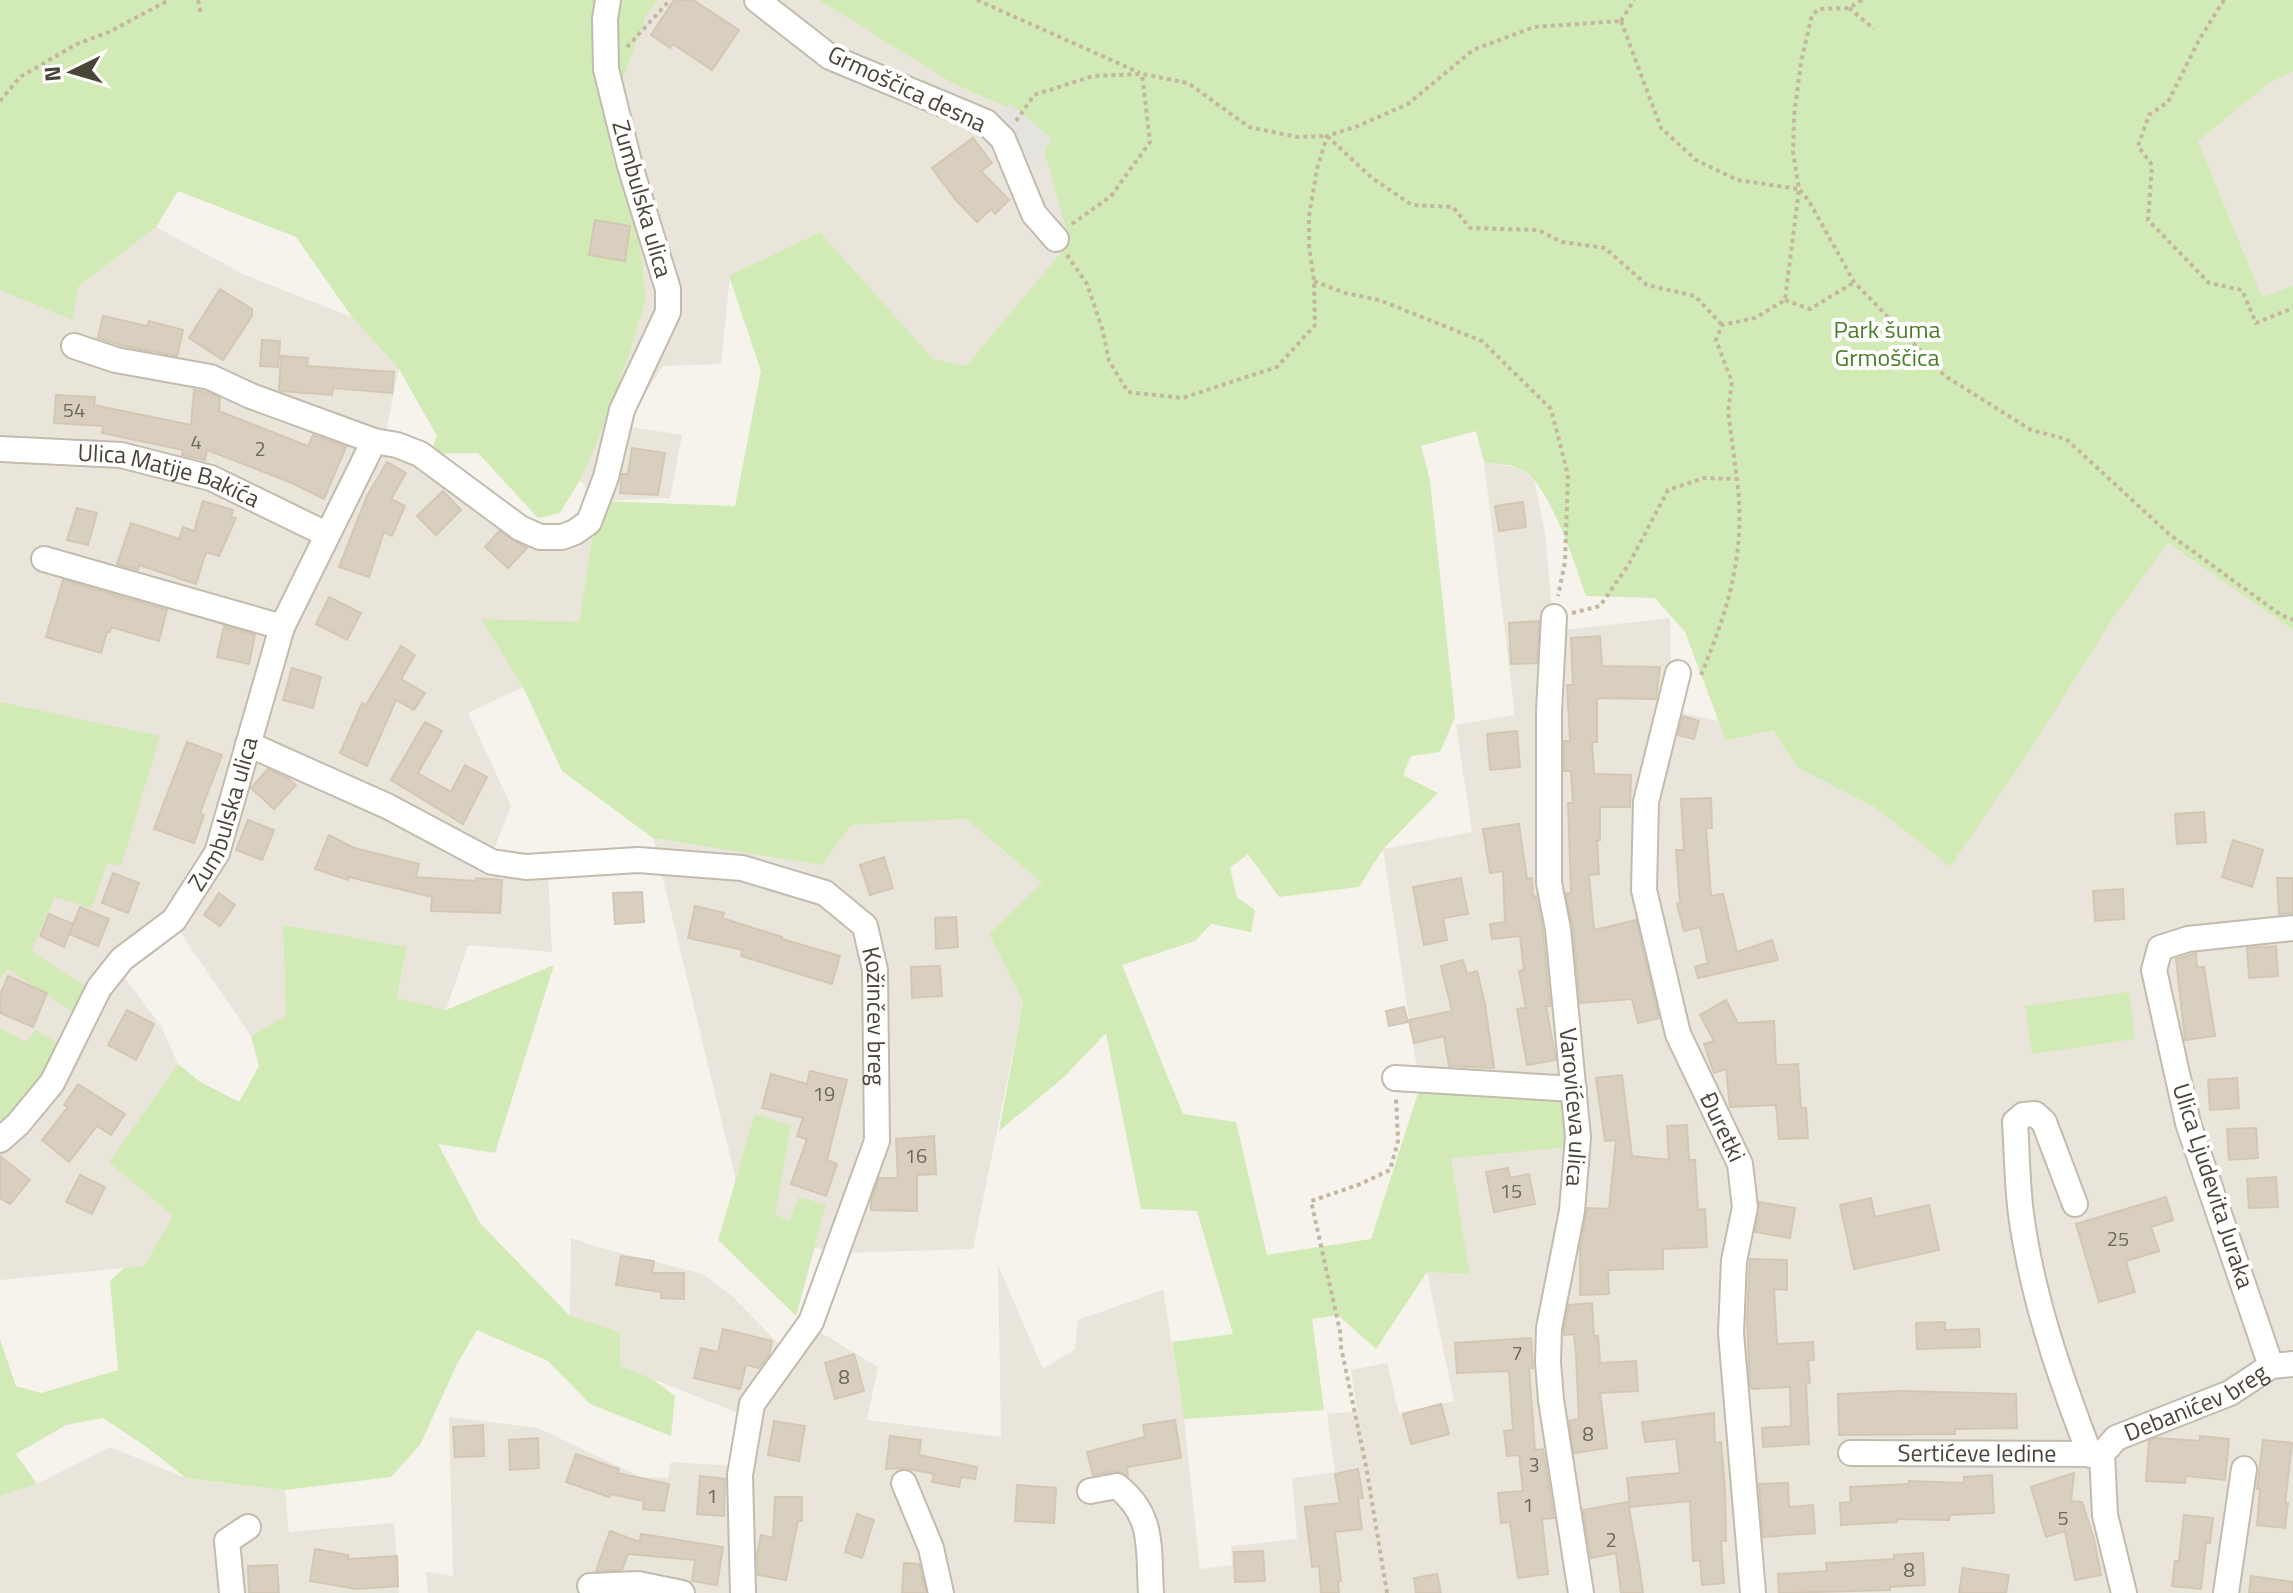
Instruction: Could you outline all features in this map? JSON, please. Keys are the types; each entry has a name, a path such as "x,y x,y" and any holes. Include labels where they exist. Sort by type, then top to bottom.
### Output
{"street":[{"name":"Zumbulska ulica","path":"74,346 116,360 210,377 251,396 374,441 397,445 420,454 520,528 540,537 562,537 575,532 589,522 606,477 622,410 668,312 668,289 630,166 606,69 605,19 608,0"},
{"name":"Grmoščica desna","path":"757,0 830,57 986,122 1003,139 1034,214 1056,239"},
{"name":"Zumbulska ulica","path":"0,1140 18,1124 52,1083 99,988 122,959 174,920 217,853 282,627 374,441"},
{"name":"Ulica Matije Bakića","path":"0,449 121,455 211,478 326,534"},
{"path":"44,559 282,627"},
{"name":"Varovićeva ulica","path":"1554,617 1549,711 1549,883 1558,929 1578,1137 1572,1211 1549,1328 1548,1362 1581,1593"},
{"name":"Đuretki","path":"1678,673 1646,802 1644,890 1678,1034 1740,1164 1745,1207 1734,1261 1731,1333 1753,1593"},
{"name":"Kožinčev breg","path":"248,744 387,806 492,862 526,867 638,860 742,868 825,893 865,926 875,970 877,1141 811,1322 752,1404 740,1475 743,1593"},
{"name":"Ulica Ljudevita Juraka","path":"2282,1365 2188,1123 2154,970 2160,948 2188,939 2293,928"},
{"path":"1395,1078 1574,1089"},
{"path":"2075,1204 2044,1122 2035,1114 2023,1115 2015,1122 2021,1214 2041,1310 2063,1384 2096,1454"},
{"name":"Debanićev breg","path":"2124,1593 2105,1515 2096,1454 2116,1438 2230,1393 2282,1365"},
{"name":"Sertićeve ledine","path":"1851,1453 2096,1454"},
{"path":"2226,1593 2244,1469"},
{"path":"904,1483 931,1548 941,1593"},
{"path":"1090,1491 1117,1486 1139,1509 1145,1520 1151,1593"},
{"path":"232,1593 227,1541 248,1527"},
{"path":"590,1586 638,1584 682,1593"}],"path":[{"path":"0,101 20,77 77,44 109,32 169,0"},
{"path":"198,0 201,14"},
{"path":"606,69 670,0"},
{"path":"977,0 1142,74 1188,83 1249,127 1297,137 1327,136 1408,104 1473,50 1534,27 1621,21"},
{"path":"1621,21 1634,0"},
{"path":"1785,300 1799,189 1793,152 1794,116 1801,62 1812,15 1819,9 1849,8 1862,0"},
{"path":"2224,0 2199,40 2168,102 2149,115 2138,146 2152,165 2148,220 2209,283 2242,290 2256,323 2293,308"},
{"path":"1849,8 1874,29"},
{"path":"1621,21 1661,128 1696,160 1737,180 1799,189 1809,201 1854,282 1945,376 2031,430 2066,439 2169,534 2281,615 2293,620"},
{"path":"1003,139 1034,95 1093,76 1142,74"},
{"path":"1142,74 1150,142 1111,196 1081,216 1056,239 1087,284 1109,361 1128,392 1183,398 1277,367 1315,325 1309,216 1317,169 1327,136"},
{"path":"1327,136 1372,178 1412,205 1453,207 1470,228 1538,230 1562,242 1605,248 1647,285 1695,296 1722,325"},
{"path":"1314,281 1345,293 1379,300 1482,341 1551,409 1568,475 1565,562 1554,617 1600,606 1629,564 1668,490 1704,478 1737,479"},
{"path":"1785,300 1810,309 1854,282"},
{"path":"1722,325 1755,318 1785,300"},
{"path":"1678,673 1699,679 1735,582 1741,515 1728,411 1732,382 1716,340 1722,325"},
{"path":"1387,1593 1340,1331 1311,1201 1390,1170 1398,1141 1395,1078"}],"shaded area":[{"path":"658,0 819,0 952,83 1011,109 1044,151 1071,242 966,366 933,360 820,232 730,276 721,364 663,366 624,426 682,435 670,498 598,501 580,480 630,352 646,299 617,96 646,16"},
{"path":"2293,72 2293,286 2262,297 2198,141 2271,82"},
{"path":"1011,104 1052,139 1032,165 990,114"},
{"path":"156,227 247,276 352,317 399,369 382,450 414,457 544,544 594,526 579,622 482,620 523,687 468,713 511,806 485,872 548,871 552,952 468,945 446,1010 397,999 407,948 284,925 286,1017 251,1036 169,916 113,962 161,1026 178,1064 109,1162 174,1216 144,1266 0,1280 0,290 22,297 78,287"},
{"path":"1484,462 1520,468 1534,480 1545,533 1554,631 1670,618 1671,664 1663,708 1721,722 1727,741 1773,730 1797,767 1876,808 1950,867 2029,752 2113,618 2168,543 2293,630 2293,1593 428,1593 426,1572 453,1576 449,1417 538,1428 641,1477 668,1478 671,1462 749,1467 758,1421 620,1366 620,1332 570,1317 571,1238 703,1274 731,1295 792,1357 815,1329 878,1367 867,1420 1001,1437 998,1265 1043,1369 1075,1349 1078,1320 1163,1290 1184,1419 1200,1569 1232,1565 1231,1546 1297,1539 1292,1478 1335,1472 1327,1414 1357,1411 1351,1370 1387,1363 1399,1413 1454,1401 1427,1272 1470,1273 1451,1157 1585,1146 1580,1074 1418,1076 1383,849 1472,832 1456,725 1515,715"},
{"path":"966,819 1043,884 989,934 1023,1002 973,1249 845,1253 750,1238 653,838 822,865 851,825"},
{"path":"110,1447 186,1478 285,1490 289,1532 394,1523 399,1593 0,1593 0,1496 37,1484"}],"green space":[{"path":"0,0 658,0 646,16 617,96 646,299 600,435 580,480 560,513 538,518 478,453 430,454 437,436 399,369 352,317 296,237 178,191 156,227 78,287 73,320 0,290"},
{"name":"Park šuma Grmoščica","path":"819,0 2293,0 2293,72 2271,82 2198,141 2262,297 2293,286 2293,630 2168,543 2113,618 2029,752 1950,867 1876,808 1797,767 1773,730 1726,741 1685,632 1655,598 1586,596 1560,526 1542,491 1532,477 1521,469 1484,462 1476,431 1421,446 1430,480 1455,717 1440,752 1411,756 1403,775 1438,793 1383,849 1359,887 1279,897 1248,854 1230,868 1237,897 1255,910 1251,932 1211,924 1195,941 1122,965 1183,1114 1236,1122 1267,1255 1371,1239 1420,1087 1561,1093 1571,1147 1451,1158 1470,1274 1427,1272 1376,1349 1338,1315 1312,1319 1324,1410 1184,1419 1172,1342 1233,1334 1197,1211 1141,1209 1106,1033 1063,1078 999,1131 1023,1002 989,934 1042,883 966,819 851,825 822,865 653,838 562,771 523,687 481,619 579,622 598,501 735,506 761,371 729,276 820,232 933,359 966,366 1070,242 1044,151 1011,109 952,83"},
{"path":"0,702 160,736 121,866 107,863 92,908 55,897 31,951 88,988 74,1013 8,969 0,980"},
{"path":"283,925 407,947 397,998 446,1010 554,965 495,1153 438,1144 480,1223 570,1316 620,1332 620,1366 651,1378 675,1396 671,1436 590,1404 548,1361 477,1330 457,1364 420,1445 391,1477 285,1490 186,1478 103,1418 66,1425 16,1454 37,1484 0,1496 0,1339 16,1386 41,1393 118,1370 110,1281 124,1268 144,1266 173,1216 109,1162 178,1064 199,1081 239,1102 259,1066 251,1036 286,1016"},
{"path":"2129,992 2135,1039 2032,1054 2025,1006"},
{"path":"0,1028 26,1042 36,1030 54,1041 57,1049 28,1098 0,1121"},
{"path":"755,1114 791,1125 775,1214 789,1221 799,1197 826,1205 796,1316 718,1240"}],"building":[{"path":"674,0 693,0 739,30 712,70 673,44 670,48 651,35"},
{"path":"973,138 992,163 981,171 1009,200 995,214 991,209 977,222 932,168"},
{"path":"595,220 630,226 625,261 589,255"},
{"path":"220,289 252,309 252,316 223,360 189,338"},
{"path":"103,316 147,326 149,321 183,330 177,356 98,338"},
{"path":"262,340 280,341 278,367 260,366"},
{"path":"281,356 308,358 307,366 394,372 392,393 333,388 332,395 279,390"},
{"path":"194,390 220,398 219,411 308,446 313,435 346,447 324,499 207,450 205,460 182,455 183,450 102,433 103,426 54,423 56,395 95,397 94,405 191,425"},
{"path":"632,448 665,453 658,495 620,493 622,474 628,474"},
{"path":"387,462 406,473 391,499 405,506 392,536 384,532 369,577 339,567 367,496"},
{"path":"443,491 461,510 436,535 417,516"},
{"path":"203,501 233,510 231,517 236,518 219,556 206,552 196,584 139,565 138,570 117,564 131,523 179,539 183,527 194,531"},
{"path":"1523,502 1526,527 1499,531 1495,506"},
{"path":"77,508 97,513 88,545 67,540"},
{"path":"499,531 527,548 508,568 485,547"},
{"path":"63,580 167,610 159,641 111,627 101,653 46,637"},
{"path":"329,597 361,613 347,640 316,624"},
{"path":"1539,621 1537,663 1511,664 1509,623"},
{"path":"224,626 255,635 249,664 217,657"},
{"path":"1600,636 1602,666 1660,667 1656,699 1597,698 1597,742 1592,742 1594,774 1631,775 1630,807 1600,807 1600,840 1597,840 1599,874 1589,875 1594,930 1636,920 1659,1018 1638,1023 1632,999 1580,1003 1573,928 1566,894 1571,893 1568,803 1573,803 1571,771 1564,771 1564,741 1570,741 1567,685 1573,685 1571,638"},
{"path":"401,646 415,655 401,679 425,693 414,710 396,700 367,766 340,753 362,703 366,705"},
{"path":"292,668 321,677 313,708 283,700"},
{"path":"1683,716 1699,721 1694,739 1678,735"},
{"path":"425,722 442,731 418,773 451,792 465,765 487,777 463,824 391,780"},
{"path":"1517,731 1520,767 1490,770 1487,734"},
{"path":"187,742 222,755 200,813 204,815 194,843 154,829"},
{"path":"268,769 296,785 274,809 251,788"},
{"path":"1711,798 1712,828 1706,828 1711,896 1723,894 1737,952 1772,940 1778,960 1698,978 1695,967 1708,963 1700,927 1684,931 1677,904 1680,903 1676,850 1684,850 1681,799"},
{"path":"2204,812 2206,842 2177,844 2175,814"},
{"path":"248,820 274,830 262,860 236,850"},
{"path":"1519,824 1527,879 1532,878 1533,897 1536,896 1543,931 1550,1006 1546,1006 1556,1060 1527,1065 1517,1009 1526,1008 1519,971 1524,970 1520,936 1492,939 1490,924 1505,922 1503,871 1490,873 1483,829"},
{"path":"329,835 354,848 419,864 416,877 502,880 500,913 431,911 432,897 349,877 348,880 315,869"},
{"path":"2233,840 2263,850 2252,887 2222,877"},
{"path":"884,857 893,888 870,895 860,865"},
{"path":"113,873 139,883 128,913 102,903"},
{"path":"1461,878 1468,914 1443,918 1447,940 1424,945 1413,887"},
{"path":"2277,878 2293,878 2293,913 2279,914"},
{"path":"2123,889 2124,919 2095,921 2093,891"},
{"path":"642,892 644,922 615,924 613,893"},
{"path":"219,893 235,905 220,926 204,915"},
{"path":"695,906 724,913 722,918 782,939 840,956 832,984 741,956 743,950 688,938"},
{"path":"80,907 109,919 98,946 69,934"},
{"path":"49,914 73,924 64,947 40,936"},
{"path":"956,917 958,947 936,949 935,918"},
{"path":"2276,946 2278,976 2249,978 2247,948"},
{"path":"2196,953 2197,967 2204,967 2215,1036 2185,1040 2176,959"},
{"path":"1463,960 1467,974 1477,971 1494,1068 1449,1066 1444,1036 1414,1043 1409,1020 1452,1011 1441,966"},
{"path":"940,966 942,996 912,998 911,967"},
{"path":"8,976 47,993 33,1027 0,1013 0,995"},
{"path":"1726,1000 1738,1023 1774,1021 1776,1065 1798,1064 1801,1108 1806,1108 1808,1138 1779,1139 1776,1105 1730,1107 1726,1069 1714,1073 1704,1044 1714,1041 1700,1015"},
{"path":"1404,1007 1408,1022 1389,1026 1386,1011"},
{"path":"127,1010 154,1024 136,1060 108,1045"},
{"path":"810,1071 847,1080 827,1160 837,1164 826,1196 791,1184 807,1139 797,1136 803,1118 762,1108 771,1074 807,1084"},
{"path":"1622,1075 1632,1156 1669,1160 1667,1126 1687,1125 1689,1160 1695,1160 1698,1210 1705,1209 1707,1247 1663,1249 1663,1269 1608,1270 1609,1294 1580,1295 1580,1249 1587,1208 1609,1209 1616,1140 1605,1141 1596,1078"},
{"path":"2237,1078 2239,1108 2210,1110 2208,1080"},
{"path":"78,1084 125,1114 111,1135 97,1126 69,1162 42,1140 68,1107 64,1105"},
{"path":"2256,1128 2258,1158 2229,1160 2227,1129"},
{"path":"934,1136 936,1174 917,1175 917,1211 871,1210 879,1178 898,1178 896,1139"},
{"path":"0,1156 30,1180 10,1204 0,1198"},
{"path":"1508,1168 1510,1178 1529,1174 1535,1204 1494,1212 1486,1172"},
{"path":"80,1175 105,1187 92,1214 66,1202"},
{"path":"2276,1177 2278,1207 2249,1208 2247,1179"},
{"path":"2166,1197 2173,1220 2151,1227 2159,1251 2126,1261 2135,1292 2099,1302 2076,1224"},
{"path":"1871,1198 1875,1217 1929,1205 1939,1250 1854,1269 1840,1205"},
{"path":"1759,1202 1795,1208 1790,1238 1755,1232"},
{"path":"621,1256 654,1261 652,1273 684,1273 684,1299 661,1298 661,1292 616,1285"},
{"path":"1750,1259 1787,1260 1787,1290 1774,1289 1777,1344 1813,1342 1814,1360 1808,1361 1810,1383 1806,1384 1809,1444 1763,1447 1762,1428 1791,1426 1790,1387 1752,1389 1750,1385 1747,1318"},
{"path":"1592,1303 1600,1363 1636,1361 1638,1391 1600,1393 1607,1448 1574,1453 1569,1421 1579,1419 1576,1356 1574,1334 1564,1335 1564,1329 1569,1305"},
{"path":"1945,1322 1945,1330 1979,1329 1980,1347 1917,1349 1916,1323"},
{"path":"723,1329 772,1341 769,1355 759,1368 746,1365 740,1389 694,1378 701,1348 718,1352"},
{"path":"1531,1338 1533,1368 1529,1368 1535,1450 1543,1449 1554,1518 1542,1519 1548,1574 1518,1578 1510,1522 1501,1523 1498,1493 1523,1491 1519,1455 1507,1456 1504,1431 1513,1430 1509,1371 1457,1373 1455,1343"},
{"path":"854,1354 864,1391 835,1399 825,1363"},
{"path":"1902,1391 2016,1394 2017,1428 1955,1429 1955,1434 1839,1435 1838,1394"},
{"path":"1441,1404 1449,1434 1411,1444 1403,1414"},
{"path":"1714,1413 1715,1443 1721,1442 1725,1488 1726,1541 1721,1541 1724,1583 1702,1585 1700,1560 1693,1561 1690,1501 1630,1507 1627,1478 1680,1473 1676,1439 1645,1442 1642,1422"},
{"path":"1175,1420 1181,1458 1127,1467 1128,1476 1115,1471 1093,1475 1087,1452 1145,1437 1143,1425"},
{"path":"774,1421 805,1426 799,1461 768,1455"},
{"path":"483,1425 484,1456 455,1457 453,1427"},
{"path":"890,1436 921,1440 919,1455 977,1467 975,1479 961,1477 959,1487 932,1482 934,1474 905,1468 886,1469"},
{"path":"2200,1436 2229,1439 2225,1480 2186,1476 2185,1483 2146,1481 2149,1441 2156,1438 2200,1441"},
{"path":"538,1438 539,1468 510,1470 509,1440"},
{"path":"2263,1440 2292,1443 2285,1528 2257,1525 2260,1489 2257,1489"},
{"path":"576,1454 619,1469 617,1473 669,1484 664,1511 643,1509 644,1501 610,1494 609,1497 566,1482"},
{"path":"1358,1469 1363,1498 1358,1499 1362,1529 1335,1532 1341,1581 1338,1581 1339,1593 1321,1593 1319,1566 1312,1567 1305,1507 1340,1503 1335,1474"},
{"path":"2074,1473 2071,1501 2082,1502 2101,1575 2075,1580 2065,1531 2046,1537 2031,1487"},
{"path":"1992,1475 1994,1513 1950,1515 1949,1520 1897,1519 1897,1522 1841,1525 1840,1503 1851,1502 1850,1487 1908,1484 1909,1481 1964,1483 1964,1477"},
{"path":"700,1476 725,1479 724,1516 697,1514"},
{"path":"1788,1483 1789,1507 1813,1505 1815,1533 1763,1537 1759,1484"},
{"path":"1017,1485 1056,1488 1054,1523 1015,1521"},
{"path":"775,1497 802,1497 802,1521 798,1521 786,1580 758,1575 757,1555 761,1535 773,1538"},
{"path":"1628,1502 1643,1593 1621,1593 1616,1553 1591,1558 1583,1510"},
{"path":"857,1514 874,1520 862,1558 845,1552"},
{"path":"2184,1515 2213,1518 2210,1543 2206,1543 2201,1589 2172,1586 2175,1561 2179,1561"},
{"path":"610,1531 640,1542 641,1534 723,1547 717,1585 692,1581 695,1560 628,1554 622,1570 596,1571"},
{"path":"315,1549 348,1555 348,1559 397,1556 398,1586 356,1589 310,1581"},
{"path":"1263,1551 1265,1581 1235,1582 1234,1552"},
{"path":"1923,1553 1925,1585 1890,1587 1890,1590 1779,1593 1778,1574 1827,1571 1826,1563 1894,1559 1894,1555"},
{"path":"904,1563 919,1564 926,1593 902,1593"},
{"path":"277,1565 279,1593 249,1593 248,1566"},
{"path":"1963,1568 2009,1575 2006,1593 1959,1593"},
{"path":"1437,1574 1441,1593 1416,1593 1414,1578"},
{"path":"2251,1576 2293,1582 2293,1593 2249,1593"}]}
